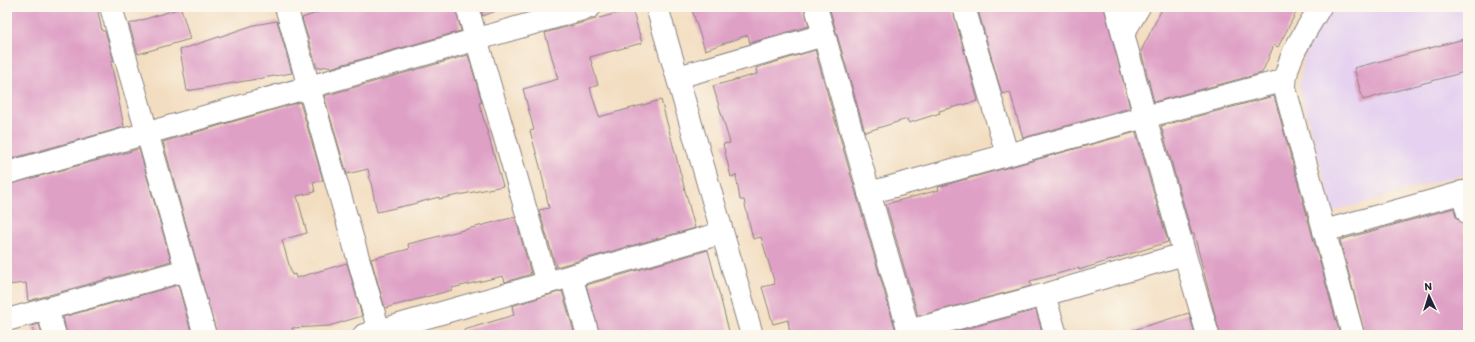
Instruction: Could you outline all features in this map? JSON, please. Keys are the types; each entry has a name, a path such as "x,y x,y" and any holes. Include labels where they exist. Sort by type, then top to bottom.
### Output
{"street":[{"path":"111,7 205,335"},
{"path":"286,7 309,87 371,333 722,233"},
{"path":"467,7 546,283"},
{"path":"7,173 590,7"},
{"path":"658,7 752,335"},
{"path":"816,7 909,333 1184,254"},
{"path":"964,7 1007,154"},
{"path":"1116,7 1145,117 1208,335"},
{"path":"1123,34 1139,7"},
{"path":"1320,7 1299,44 1286,72 1285,89 1353,335"},
{"path":"678,77 824,35"},
{"path":"869,193 1007,154 1285,80"},
{"path":"1324,232 1465,191 1468,213"},
{"path":"7,320 186,270"},
{"path":"572,276 588,335"},
{"path":"1044,295 1056,335"},
{"path":"47,309 55,335"}],"shaded area":[{"path":"1332,7 1468,7 1468,173 1333,211 1299,85 1305,55"}],"building":[{"path":"7,7 97,7 102,31 105,31 114,61 111,62 124,127 7,160"},
{"path":"334,7 455,7 461,31 330,68 330,66 317,68 302,18"},
{"path":"480,7 501,7 501,9 483,16"},
{"path":"691,7 804,7 809,26 750,43 748,35 705,50"},
{"path":"829,7 952,7 978,101 939,111 940,113 909,123 907,119 865,132"},
{"path":"977,7 1104,7 1130,108 1023,138 1010,92 1002,94"},
{"path":"1163,7 1299,7 1278,47 1274,45 1262,73 1154,102 1141,51"},
{"path":"181,8 190,39 138,54 129,24"},
{"path":"632,9 642,43 590,57 598,85 590,88 599,117 661,100 695,228 556,267 539,210 549,208 541,170 530,131 534,130 523,89 558,79 545,33"},
{"path":"277,21 292,73 187,91 180,50 254,25"},
{"path":"1468,38 1468,71 1363,100 1354,68"},
{"path":"815,50 897,335 790,335 788,320 773,324 762,287 775,284 761,237 753,239 744,200 740,200 736,175 731,177 723,144 730,143 713,86 757,74 756,68"},
{"path":"468,55 482,102 479,103 503,186 439,199 439,197 377,212 368,169 347,174 324,96"},
{"path":"1274,96 1340,335 1220,335 1194,234 1192,234 1161,126"},
{"path":"300,102 323,180 313,182 315,192 297,196 307,233 282,240 292,275 295,274 296,278 347,263 362,316 329,326 292,328 295,335 217,335 163,142"},
{"path":"1136,132 1168,242 1079,270 1079,268 1030,281 1031,286 918,316 886,204 939,190 938,187"},
{"path":"139,149 171,261 28,301 26,283 7,285 7,236 11,236 7,213 7,185"},
{"path":"1454,208 1456,217 1462,223 1468,245 1468,335 1365,335 1340,240"},
{"path":"515,217 531,274 505,282 503,276 452,288 452,290 385,308 371,259 409,249 408,244"},
{"path":"708,250 730,335 600,335 586,285"},
{"path":"178,285 192,335 67,335 63,317"},
{"path":"562,291 575,335 464,335 464,330 514,315 512,306"},
{"path":"1036,310 1043,335 943,335"},
{"path":"1189,313 1195,335 1134,335 1133,330"},
{"path":"39,324 42,335 34,335 32,326"}]}
